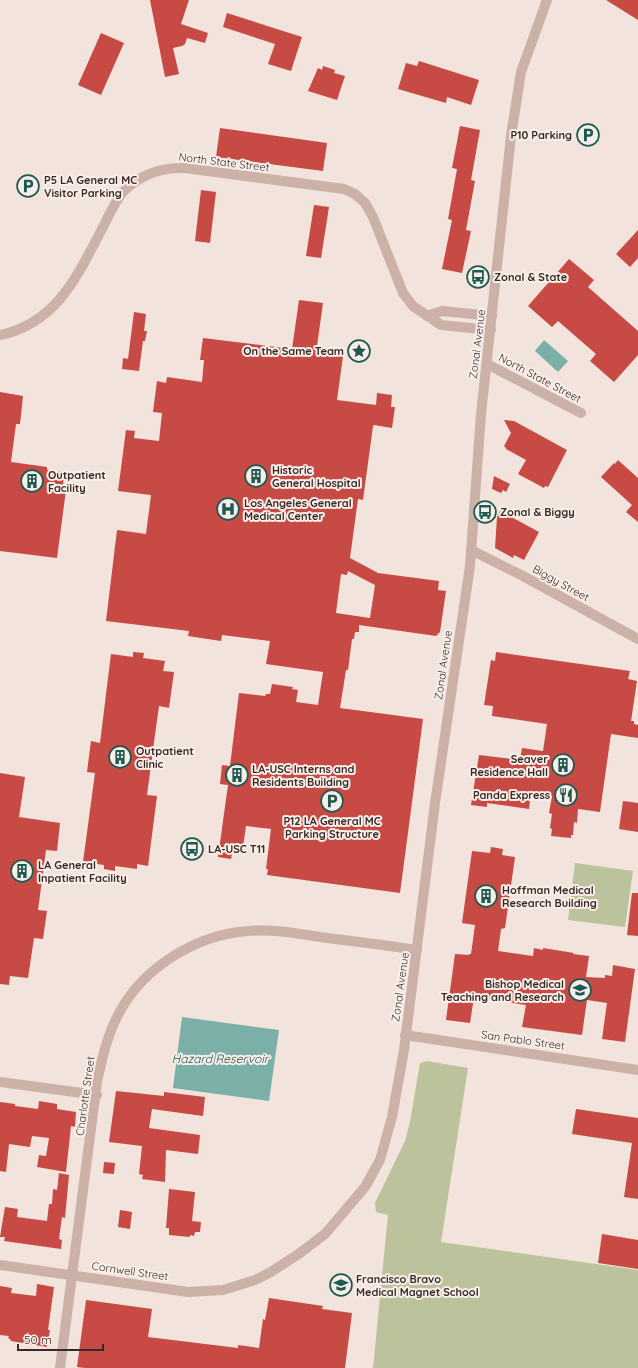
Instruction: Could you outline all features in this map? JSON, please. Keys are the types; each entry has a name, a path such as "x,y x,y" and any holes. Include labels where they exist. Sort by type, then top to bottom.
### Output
{"street":[{"name":"Zonal Avenue","path":"255,1280 271,1272 300,1253 325,1234 346,1211 370,1180 380,1160 388,1138 394,1110 417,950 435,803 471,550 481,414 512,136 521,72 547,0"},
{"name":"North State Street","path":"0,334 8,333 24,327 42,317 57,304 78,273 113,207 123,192 137,180 155,172 170,168 185,168 344,189 355,194 365,203 373,217 403,293 413,306 441,325 491,330"},
{"path":"427,316 442,311 492,316"},
{"name":"North State Street","path":"487,364 582,414"},
{"name":"Biggy Street","path":"471,550 523,576 638,639"},
{"name":"Charlotte Street","path":"60,1368 97,1095 97,1082 103,1053 108,1039 118,1014 130,996 146,978 162,964 179,953 196,944 215,937 233,933 264,930 280,931 417,950"},
{"name":"San Pablo Street","path":"405,1035 638,1070"},
{"path":"0,1082 97,1095"},
{"name":"Cornwell Street","path":"0,1265 188,1292 223,1290 255,1280"}],"green space":[{"path":"575,863 633,871 625,927 568,920"},
{"path":"427,1061 468,1068 441,1242 638,1270 638,1368 373,1368 388,1215 376,1212 375,1203 405,1141 410,1122 420,1063"}],"water":[{"path":"544,340 568,361 558,372 535,351"},
{"name":"Hazard Reservoir","path":"182,1017 279,1030 269,1101 173,1088"}],"building":[{"path":"150,0 189,0 181,24 208,33 205,43 187,38 185,44 173,48 179,74 165,77"},
{"path":"606,0 638,0 638,20"},
{"path":"227,13 302,37 291,71 268,64 275,44 223,27"},
{"path":"101,33 124,43 101,95 78,85"},
{"path":"419,61 479,80 471,105 447,97 446,103 398,89 406,63 417,66"},
{"path":"323,66 335,70 334,73 345,76 337,100 308,91 318,68 322,70"},
{"path":"460,126 480,130 471,180 475,181 466,230 471,231 462,273 442,269 452,220 448,219 457,169 452,168"},
{"path":"220,128 327,143 323,171 216,157"},
{"path":"201,190 216,192 210,243 195,241"},
{"path":"314,205 329,207 321,258 306,256"},
{"path":"638,230 638,258 630,267 616,254"},
{"path":"569,259 594,280 588,287 638,331 638,355 614,382 590,361 596,354 558,321 552,327 528,306"},
{"path":"299,300 323,303 316,353 343,356 337,400 376,405 377,393 392,395 391,407 395,407 392,428 373,426 363,500 358,499 350,558 378,573 439,581 438,590 446,591 440,632 436,636 359,625 359,632 355,632 354,639 352,639 348,670 346,670 340,708 423,719 400,893 267,875 268,869 266,869 271,829 246,826 242,854 232,853 231,859 218,857 228,785 220,784 222,765 230,766 239,693 265,696 266,694 270,694 272,684 293,687 292,689 298,690 296,702 318,705 323,672 266,664 270,641 222,635 221,641 188,636 189,631 106,621 117,530 146,534 151,495 118,491 126,430 135,431 134,438 159,441 162,413 153,412 157,381 166,383 167,377 202,382 204,360 200,360 203,338 292,349","holes":["348,571 375,585 370,618 336,613 341,574 347,575"]},
{"path":"134,312 146,314 144,331 147,331 145,341 143,341 139,371 122,369 123,358 128,359"},
{"name":"Outpatient Facility","path":"0,392 23,396 20,424 16,424 11,462 47,467 47,470 65,472 62,490 66,490 57,558 0,551"},
{"path":"504,420 514,421 567,450 548,487 545,486 544,488 518,474 526,460 506,449 504,446 511,433"},
{"path":"618,460 638,478 638,522 626,512 632,505 601,477"},
{"path":"494,476 510,484 506,492 503,490 501,493 492,489"},
{"path":"500,511 539,532 524,560 514,555 513,558 495,548 497,517"},
{"name":"Outpatient Clinic","path":"133,652 144,653 143,658 165,661 163,671 174,672 169,708 159,706 155,735 147,795 157,796 148,866 137,864 137,869 115,866 115,871 104,869 104,865 83,862 95,773 87,772 91,741 100,743 111,654 133,657"},
{"path":"496,652 630,671 628,679 637,681 631,721 634,721 634,724 638,725 638,738 611,734 600,812 578,809 577,823 574,822 573,835 571,835 571,838 551,836 552,829 550,828 552,814 549,813 552,796 531,793 529,809 487,803 487,807 471,805 479,755 520,760 522,748 543,751 547,724 492,716 493,706 484,705 491,660 495,661"},
{"name":"LA General Inpatient Facility","path":"0,773 25,777 19,817 60,823 57,851 46,850 38,910 47,911 43,939 34,938 28,978 10,976 9,985 0,984"},
{"path":"623,801 638,803 638,832 619,829"},
{"path":"491,847 503,849 502,855 515,857 505,928 501,929 498,951 533,956 534,948 543,950 543,948 589,956 586,977 605,978 605,975 612,976 613,965 635,969 625,1042 602,1039 607,1003 587,1000 582,1035 522,1027 526,1005 474,997 470,1023 446,1020 455,954 471,954 475,925 462,923 472,851 490,853"},
{"path":"632,893 638,893 638,936 627,935"},
{"path":"116,1091 164,1096 164,1092 205,1097 203,1116 152,1109 149,1128 200,1135 198,1154 166,1150 165,1182 142,1179 143,1175 139,1174 142,1146 109,1142"},
{"path":"39,1101 57,1104 57,1109 76,1112 75,1127 71,1126 66,1172 37,1167 39,1155 46,1156 49,1138 32,1136 30,1147 9,1144 6,1172 0,1171 0,1102 15,1104 15,1106 38,1109"},
{"path":"576,1109 638,1118 638,1199 624,1197 632,1143 572,1134"},
{"path":"104,1162 115,1163 114,1174 103,1173"},
{"path":"59,1173 69,1175 65,1218 62,1217 59,1239 62,1240 61,1249 4,1241 5,1237 0,1237 5,1207 18,1209 17,1217 47,1221 49,1204 52,1204 53,1189 57,1190"},
{"path":"169,1189 195,1192 192,1221 201,1222 200,1232 195,1232 194,1236 169,1235 169,1228 166,1228"},
{"path":"120,1210 132,1212 130,1229 118,1227"},
{"path":"602,1234 638,1240 638,1269 598,1263"},
{"path":"37,1284 54,1287 47,1347 11,1341 8,1338 9,1336 0,1335 0,1286 12,1288 11,1293 36,1296"},
{"name":"Francisco Bravo Medical Magnet School","path":"269,1298 323,1306 322,1309 352,1313 345,1368 77,1367 86,1300 152,1309 148,1337 238,1348 238,1345 259,1348 263,1319 265,1320"}],"place":[{"name":"P10 Parking","path":"588,135"},
{"name":"P5 LA General MC Visitor Parking","path":"28,186"},
{"name":"Zonal & State","path":"478,277"},
{"name":"On the Same Team","path":"359,351"},
{"name":"Historic General Hospital","path":"256,476"},
{"name":"Outpatient Facility","path":"32,481"},
{"name":"Los Angeles General Medical Center","path":"228,509"},
{"name":"Zonal & Biggy","path":"485,512"},
{"name":"Outpatient Clinic","path":"120,757"},
{"name":"Seaver Residence Hall","path":"563,765"},
{"name":"LA-USC Interns and Residents Building","path":"237,775"},
{"name":"Panda Express","path":"566,795"},
{"name":"P12 LA General MC Parking Structure","path":"332,801"},
{"name":"LA-USC T11","path":"192,849"},
{"name":"LA General Inpatient Facility","path":"22,871"},
{"name":"Hoffman Medical Research Building","path":"486,896"},
{"name":"Bishop Medical Teaching and Research","path":"580,990"},
{"name":"Francisco Bravo Medical Magnet School","path":"341,1285"}]}
